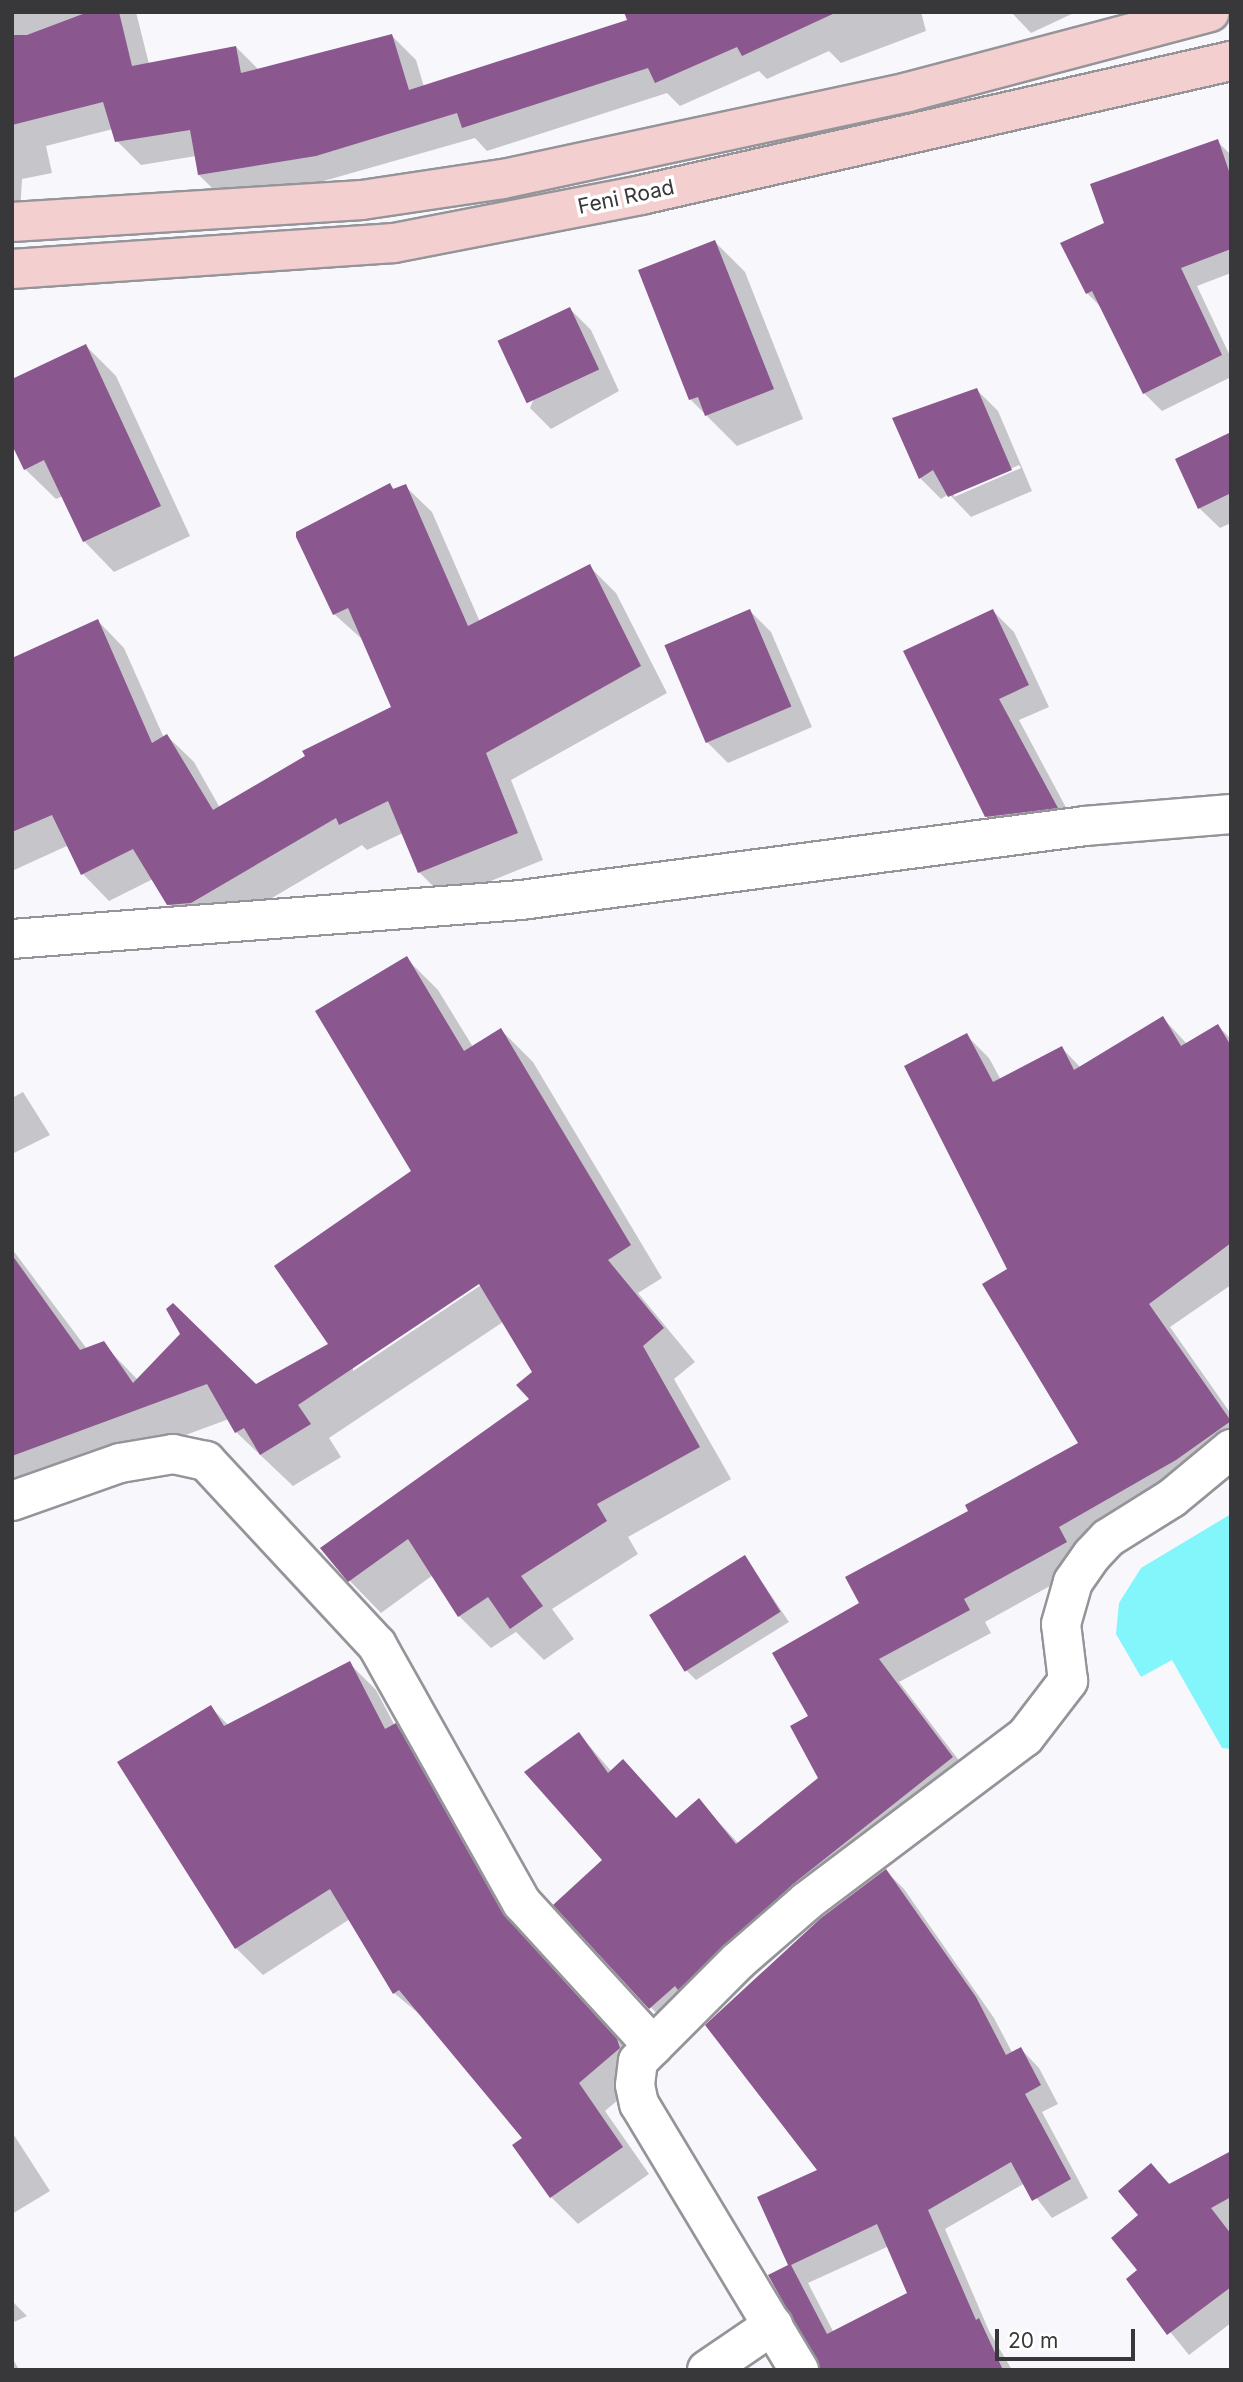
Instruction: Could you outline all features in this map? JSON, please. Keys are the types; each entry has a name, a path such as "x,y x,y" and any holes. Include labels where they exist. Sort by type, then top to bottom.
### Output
{"main road":[{"path":"12,222 362,200 503,179 908,92 1210,12"},
{"name":"Feni Road","path":"12,269 394,243 641,195 1231,61"}],"street":[{"path":"12,939 521,900 1085,826 1231,814"},
{"path":"799,2370 639,2104 635,2085 638,2061 738,1961 807,1901 1026,1737 1068,1681 1060,1623 1073,1582 1092,1555 1108,1538 1172,1498 1231,1449"},
{"path":"12,1501 120,1464 173,1454 206,1461 377,1645 522,1903 653,2046"},
{"path":"707,2370 774,2325"}],"water":[{"path":"1231,1514 1231,1749 1222,1748 1172,1660 1141,1677 1116,1634 1119,1603 1141,1568"}],"building":[{"path":"88,12 119,12 132,66 236,46 241,73 392,34 409,90 627,20 624,12 837,12 742,56 737,47 655,83 648,68 462,128 457,113 316,156 198,175 190,130 115,142 103,102 12,125 12,35 27,35"},
{"path":"1218,139 1231,177 1231,249 1181,268 1222,355 1143,394 1092,291 1086,294 1060,243 1104,223 1090,184"},
{"path":"715,240 774,389 705,416 698,397 689,400 638,270"},
{"path":"570,307 599,370 527,403 497,341"},
{"path":"86,344 161,506 83,542 44,460 24,470 12,445 12,379"},
{"path":"977,388 1012,470 948,497 933,470 919,479 892,418"},
{"path":"1231,432 1231,493 1198,509 1175,459"},
{"path":"390,483 393,489 406,484 468,626 590,564 641,666 486,753 518,833 418,873 388,801 339,825 336,818 191,903 167,905 133,849 81,875 52,815 12,832 12,658 98,619 152,743 167,734 213,810 305,756 302,751 391,707 348,608 333,615 296,537 296,532"},
{"path":"750,609 791,707 706,743 664,645"},
{"path":"993,609 1029,685 999,699 1058,808 985,817 903,651"},
{"path":"407,956 464,1051 501,1028 631,1245 608,1260 664,1328 643,1346 700,1447 597,1504 607,1521 521,1576 543,1606 510,1629 488,1597 458,1617 408,1539 348,1582 320,1548 529,1399 516,1385 532,1372 479,1284 298,1405 311,1424 260,1455 244,1428 235,1433 207,1384 12,1456 12,1255 80,1350 104,1341 133,1383 180,1334 166,1309 173,1303 256,1384 328,1344 274,1266 411,1171 315,1011"},
{"path":"1163,1016 1181,1046 1218,1024 1231,1046 1231,1243 1149,1304 1231,1421 1176,1460 1059,1527 1067,1542 964,1599 970,1610 879,1659 953,1757 793,1884 678,1990 675,1986 649,2009 553,1905 602,1860 524,1772 579,1732 608,1773 623,1759 676,1818 699,1798 736,1844 818,1778 790,1726 808,1716 772,1653 859,1603 845,1577 968,1511 965,1505 1078,1443 982,1284 1007,1269 904,1066 967,1033 993,1082 1062,1046 1074,1070"},
{"path":"745,1555 781,1612 685,1672 649,1615"},
{"path":"350,1661 385,1729 396,1723 503,1914 617,2039 620,2048 579,2083 623,2147 550,2198 512,2145 522,2138 399,1990 393,1994 330,1889 235,1949 117,1762 211,1705 224,1726"},
{"path":"886,1869 976,1997 1006,2055 1021,2047 1041,2085 1025,2094 1071,2179 1032,2201 1011,2162 928,2210 976,2320 979,2318 1003,2370 821,2370 768,2275 788,2265 757,2197 817,2170 705,2025 821,1918","holes":["877,2224 907,2293 827,2334 791,2265"]},
{"path":"1231,2151 1231,2197 1211,2208 1231,2234 1231,2287 1167,2335 1126,2279 1137,2270 1111,2238 1138,2215 1118,2191 1151,2163 1169,2184"}]}
